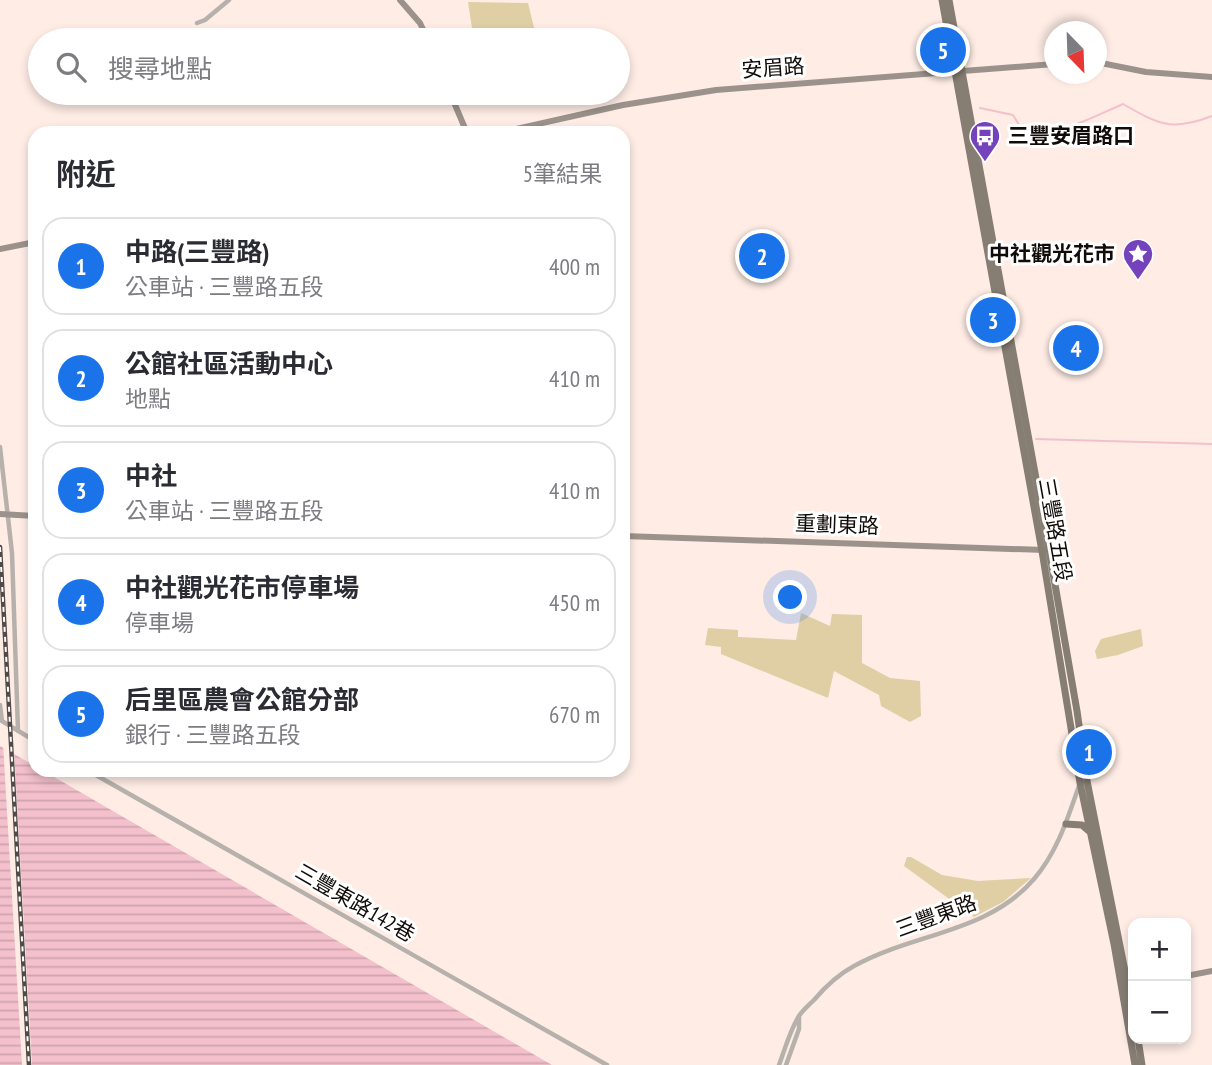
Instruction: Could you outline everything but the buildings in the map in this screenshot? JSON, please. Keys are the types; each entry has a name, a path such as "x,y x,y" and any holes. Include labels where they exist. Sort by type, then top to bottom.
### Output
{"main road":[{"name":"三豐路五段","path":"942,0 959,73"},
{"name":"三豐路五段","path":"949,0 959,73 1077,711 1089,831 1128,989"},
{"name":"三豐路五段","path":"1083,782 1128,989"},
{"path":"1066,824 1082,825 1089,831"},
{"name":"三豐路五段","path":"1133,1044 1135,1065"},
{"path":"1139,1044 1142,1065"}],"street":[{"path":"197,23 205,20 229,0"},
{"path":"400,0 423,28"},
{"path":"1107,64 1146,72 1212,77"},
{"name":"安眉路","path":"630,104 716,90 1044,65"},
{"path":"455,105 464,126"},
{"name":"安眉路","path":"529,126 624,105"},
{"path":"0,249 28,243"},
{"path":"0,447 4,514 12,553 18,731"},
{"path":"4,514 28,516"},
{"name":"重劃東路","path":"630,536 1046,550"},
{"path":"0,705 1,720 28,737"},
{"name":"三豐東路142巷","path":"99,777 607,1065"},
{"name":"三豐東路","path":"779,1065 799,1016 825,988 852,967 884,952 974,922 1001,907 1033,880 1051,856 1083,782"},
{"path":"1191,975 1212,971"},
{"path":"786,1065 799,1029 799,1016"}],"shaded area":[{"path":"468,2 528,3 534,28 472,28"},
{"path":"801,613 830,626 832,614 862,615 862,663 890,678 920,681 921,716 910,722 881,706 879,695 834,671 828,698 721,654 721,647 705,645 708,628 738,630 738,637 796,640"},
{"path":"1141,629 1143,646 1097,659 1095,651 1101,639"},
{"path":"0,746 28,762 28,777 54,777 552,1065 0,1065"},
{"path":"907,857 942,875 978,881 1031,878 1003,902 974,917 904,866"}],"pier":[{"path":"3,744 14,750 32,1065 22,1065"}],"waterway":[{"path":"980,108 1013,115 1021,128 1034,131 1060,129 1086,121 1123,104 1166,124 1186,124 1212,116"},
{"path":"1036,439 1212,444"}],"railway":[{"path":"0,547 29,1065"}],"place":[{"name":"后里區農會公館分部","path":"943,50"},
{"name":"三豐安眉路口","path":"985,163"},
{"name":"公館社區活動中心","path":"762,256"},
{"name":"中社觀光花市","path":"1138,281"},
{"name":"中社","path":"993,320"},
{"name":"中社觀光花市停車場","path":"1076,348"},
{"name":"中路(三豐路)","path":"1089,752"}]}
